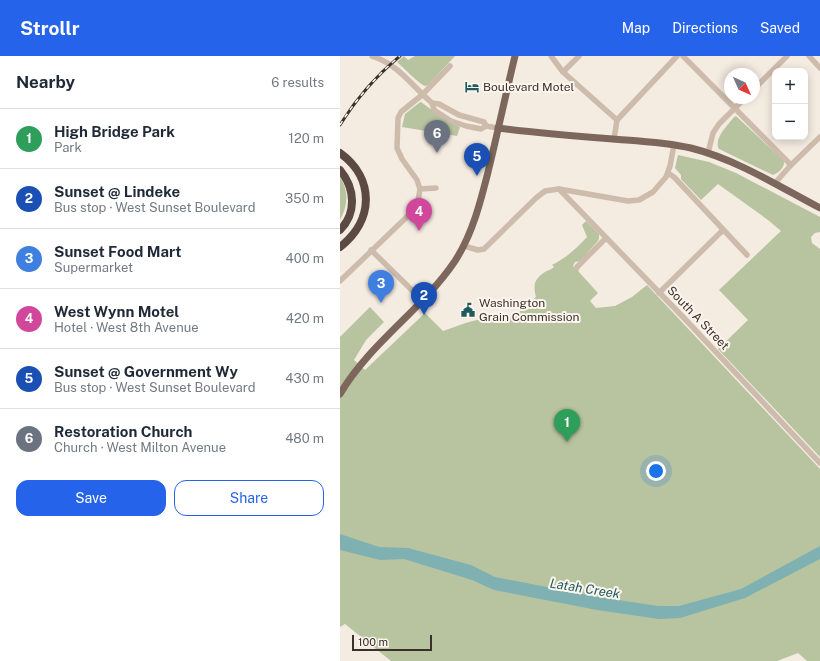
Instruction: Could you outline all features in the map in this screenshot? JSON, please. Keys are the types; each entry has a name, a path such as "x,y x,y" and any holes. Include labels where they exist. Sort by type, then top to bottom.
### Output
{"highway":[{"path":"340,153 352,163 361,177 366,204 364,216 359,227 348,241 340,247"},
{"path":"340,170 349,184 352,202 350,216 340,230"}],"main road":[{"path":"340,394 359,366 443,277 464,246 481,201 515,56"},
{"path":"498,128 614,139 645,140 708,153 734,163 775,183 820,208"}],"street":[{"path":"372,56 384,61 398,70 422,95 432,103 434,110 451,121 481,130 486,126 498,128"},
{"path":"551,56 563,72 617,120"},
{"path":"563,72 579,56"},
{"path":"614,139 617,120 677,56"},
{"path":"683,56 791,165"},
{"path":"760,83 787,56"},
{"path":"809,56 820,68"},
{"path":"340,280 413,211 418,201 420,189 414,175 402,159 397,148 396,141 399,115 405,108 422,95 450,66"},
{"path":"708,153 713,133 719,124 740,104"},
{"path":"775,183 820,137"},
{"path":"464,246 481,250 545,191 559,189 634,201 644,198 653,192 668,173 674,145"},
{"path":"668,173 673,176 747,255"},
{"path":"420,189 436,188"},
{"name":"South A Street","path":"559,189 820,463"},
{"path":"659,293 723,230"},
{"path":"577,267 606,238"},
{"path":"371,250 422,300"}],"green space":[{"path":"404,56 408,60 415,56 455,56 428,85 425,86 397,62"},
{"path":"421,102 447,121 460,127 457,136 402,127 405,114"},
{"path":"736,116 784,161 783,168 781,170 773,175 719,149 718,141 720,137 725,128"},
{"path":"678,155 709,162 736,173 820,217 820,232 815,233 811,237 812,243 820,249 820,457 718,349 748,320 719,290 781,231 718,184 701,200 681,179 681,175 675,168"},
{"path":"340,177 345,188 346,203 340,220"},
{"path":"586,221 599,234 599,238 586,256 581,261 575,262 573,266 577,270 580,269 578,271 598,293 590,301 596,308 615,306 632,297 647,285 820,469 820,661 807,661 798,653 777,661 391,661 345,624 340,627 340,337 370,307 384,322 366,340 354,360 365,370 425,313 443,331 481,319 504,322 515,313 517,314 536,297 535,283 539,277 553,268 554,267 552,265 571,253 587,237 582,225"}],"water":[{"path":"340,534 379,547 408,548 471,565 495,577 598,597 658,606 679,606 741,589 820,546 820,559 745,598 680,618 659,619 597,610 494,590 472,580 404,559 380,560 340,550"}],"railway":[{"path":"340,125 367,88 400,56"}],"place":[{"name":"Boulevard Motel","path":"472,87"},
{"name":"Restoration Church","path":"437,153"},
{"name":"Sunset @ Government Wy","path":"477,176"},
{"name":"West Wynn Motel","path":"419,231"},
{"name":"Sunset Food Mart","path":"381,303"},
{"name":"Washington Grain Commission","path":"468,310"},
{"name":"Sunset @ Lindeke","path":"424,315"},
{"name":"High Bridge Park","path":"567,442"}],"water label":[{"name":"Latah Creek","path":"585,588"}]}
